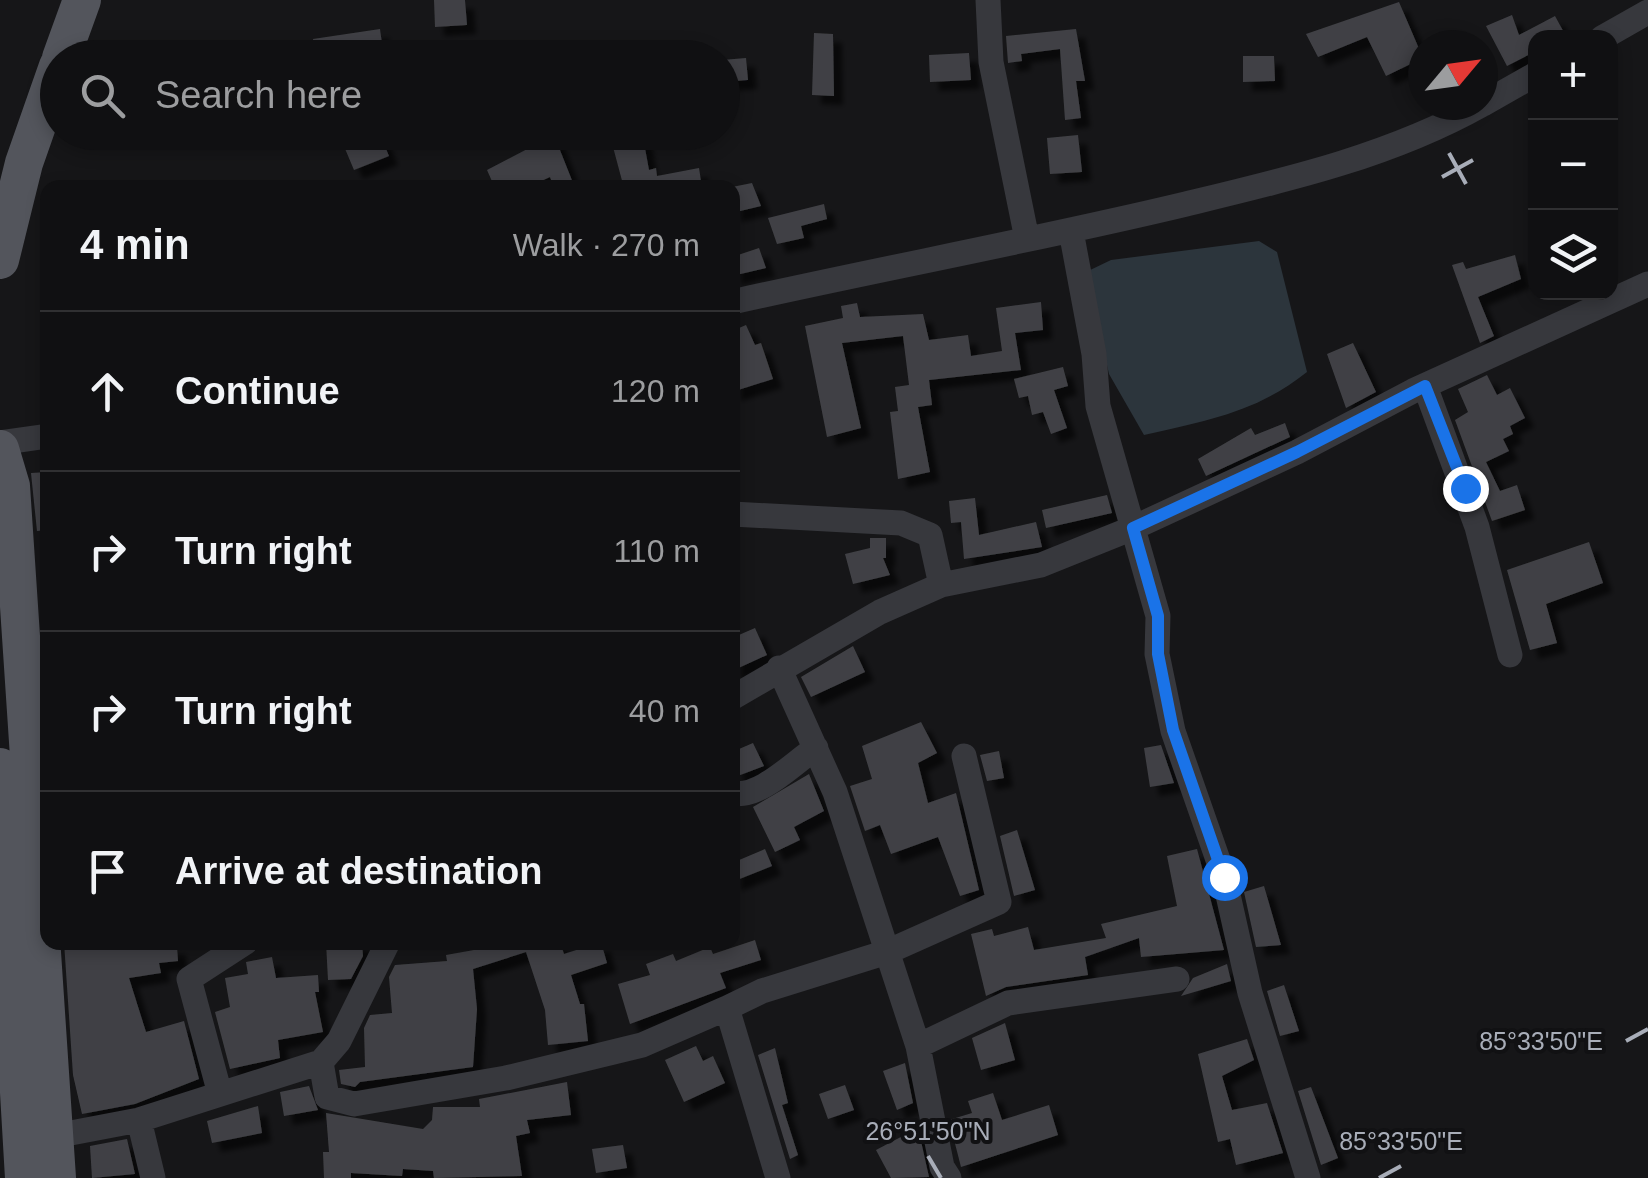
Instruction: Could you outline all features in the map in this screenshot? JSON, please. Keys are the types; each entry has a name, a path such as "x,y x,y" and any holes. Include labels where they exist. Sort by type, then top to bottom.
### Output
{"main road":[{"path":"68,40 82,0"},
{"path":"0,260 40,118"},
{"path":"0,446 11,486 40,812"},
{"path":"0,767 4,895 24,1178"},
{"path":"47,950 58,1178"}],"street":[{"path":"988,0 991,62 1026,239"},
{"path":"1616,30 1648,12"},
{"path":"1498,95 1528,78"},
{"path":"740,300 1070,232 1310,175 1453,120"},
{"path":"1070,232 1094,354 1098,406 1158,616 1158,654 1173,730 1224,877 1250,993 1308,1178"},
{"path":"740,693 880,612 941,586 1041,565 1133,528 1297,452 1425,386 1648,284"},
{"path":"1425,386 1477,528 1510,655"},
{"path":"0,446 40,438"},
{"path":"740,514 901,523 930,536 941,586"},
{"path":"779,668 835,792 918,1046 942,1167 949,1178"},
{"path":"740,791 758,788 816,748"},
{"path":"321,1062 327,1097 354,1104 506,1078 642,1045 762,991 887,952 999,902 964,756"},
{"path":"220,1094 189,980 234,950"},
{"path":"55,1136 140,1120 321,1062 339,1041 384,950"},
{"path":"918,1046 1008,1003 1176,978"},
{"path":"727,1008 778,1178"},
{"path":"140,1120 153,1178"}],"shaded area":[{"path":"1259,241 1277,252 1307,372 1249,406 1144,435 1109,374 1086,272 1111,260"}],"building":[{"path":"434,0 465,0 467,25 435,27"},
{"path":"1399,2 1411,30 1408,65 1386,76 1367,37 1318,57 1306,34"},
{"path":"1512,15 1519,35 1528,30 1528,55 1507,66 1498,49 1498,30 1488,30 1486,26"},
{"path":"1555,16 1563,30 1528,30"},
{"path":"380,29 382,40 313,40"},
{"path":"1076,29 1085,81 1076,81 1081,118 1065,120 1060,49 1021,54 1022,61 1008,63 1006,36"},
{"path":"814,33 833,34 834,96 812,95"},
{"path":"969,53 971,80 930,82 929,55"},
{"path":"1243,56 1274,56 1275,81 1243,82"},
{"path":"740,58 746,58 748,80 740,81"},
{"path":"1078,135 1082,172 1050,174 1047,138"},
{"path":"346,150 386,150 389,156 354,170"},
{"path":"525,150 560,150 572,180 491,180 487,170"},
{"path":"614,150 645,150 649,170 656,168 657,176 699,168 701,180 622,180"},
{"path":"752,183 761,206 740,211 740,185"},
{"path":"824,204 827,219 801,226 804,238 777,244 768,218"},
{"path":"759,248 766,268 740,274 740,254"},
{"path":"1515,255 1521,279 1478,297 1494,336 1480,343 1452,265 1463,262 1466,269"},
{"path":"1041,302 1043,330 1015,333 1021,370 929,380 932,405 918,407 930,472 898,479 890,412 898,411 895,387 909,385 903,336 842,343 861,428 827,437 805,326 843,318 841,306 857,303 860,317 923,314 929,340 968,335 971,356 1002,351 996,308"},
{"path":"746,325 755,345 761,343 773,379 740,389 740,328"},
{"path":"1353,343 1376,392 1346,408 1327,354"},
{"path":"1063,367 1068,386 1054,390 1067,428 1051,434 1043,412 1032,415 1028,396 1019,398 1014,379"},
{"path":"1487,375 1497,395 1510,388 1525,418 1510,426 1513,434 1503,439 1509,451 1486,462 1500,491 1517,485 1525,510 1492,521 1455,420 1468,412 1458,389"},
{"path":"1285,423 1290,437 1206,476 1198,459 1251,428 1255,435"},
{"path":"40,472 40,531 37,531 31,473"},
{"path":"1107,495 1112,513 1046,528 1042,510"},
{"path":"975,498 979,535 1036,522 1042,547 964,559 961,522 951,523 949,501"},
{"path":"870,538 886,538 883,558 890,575 853,584 845,554 870,548"},
{"path":"1589,542 1603,583 1546,604 1557,643 1530,650 1507,570"},
{"path":"755,628 767,655 740,667 740,635"},
{"path":"853,646 865,672 811,697 801,677"},
{"path":"921,722 937,753 918,763 928,803 956,793 979,890 960,896 938,837 891,854 880,825 865,831 850,786 872,779 862,746"},
{"path":"753,743 764,766 740,775 740,749"},
{"path":"1161,745 1174,783 1150,787 1144,748"},
{"path":"999,751 1004,778 987,781 980,755"},
{"path":"809,774 824,811 794,827 800,840 775,852 753,807"},
{"path":"1017,830 1035,890 1014,896 1000,836"},
{"path":"765,849 772,866 740,879 740,860"},
{"path":"1197,849 1224,950 1141,957 1139,938 1085,957 1088,975 1006,987 986,996 971,934 992,929 994,936 1028,927 1034,950 1106,938 1101,924 1177,906 1167,856"},
{"path":"1264,886 1281,945 1256,947 1244,892"},
{"path":"755,940 761,960 720,973 726,988 630,1024 618,984 650,975 646,964 673,954 676,961 703,950 711,950 713,954 740,950 740,945"},
{"path":"65,950 177,950 178,961 159,963 161,973 129,978 146,1032 184,1021 199,1079 135,1104 82,1114 73,1075"},
{"path":"326,950 363,950 351,979 328,980"},
{"path":"474,950 563,950 564,954 603,950 607,963 571,975 580,1004 584,1004 588,1041 548,1045 545,1010 526,952 473,969 477,1009 473,1067 360,1082 355,1087 341,1084 339,1070 365,1067 364,1028 370,1015 392,1013 389,977 395,965 447,961 446,955"},
{"path":"272,957 276,978 318,975 319,992 315,992 323,1032 278,1040 280,1058 230,1069 215,1012 230,1007 225,978 248,974 246,962"},
{"path":"1227,964 1231,981 1181,996 1193,978"},
{"path":"1284,985 1299,1031 1280,1036 1267,991"},
{"path":"1005,1023 1015,1060 981,1070 972,1038"},
{"path":"1247,1039 1254,1060 1222,1076 1232,1110 1267,1103 1283,1153 1236,1165 1230,1139 1218,1142 1198,1054"},
{"path":"696,1046 703,1061 713,1056 725,1083 684,1102 665,1060"},
{"path":"775,1048 788,1103 782,1105 798,1155 790,1159 758,1055"},
{"path":"905,1063 913,1103 897,1110 883,1071"},
{"path":"567,1082 571,1115 527,1120 530,1133 516,1136 522,1176 434,1178 433,1171 403,1169 402,1176 351,1173 351,1178 324,1178 323,1152 329,1152 326,1113 423,1129 432,1120 433,1107 480,1107 479,1099"},
{"path":"845,1085 854,1110 828,1119 819,1094"},
{"path":"309,1086 318,1110 284,1116 280,1092"},
{"path":"1311,1087 1338,1158 1321,1165 1298,1091"},
{"path":"993,1093 1002,1120 1049,1105 1058,1135 961,1167 949,1120 972,1113 968,1101"},
{"path":"258,1106 262,1133 212,1143 207,1121"},
{"path":"918,1128 929,1177 891,1178 876,1150"},
{"path":"127,1139 135,1174 92,1178 90,1146"},
{"path":"623,1145 627,1168 596,1173 592,1149"}],"route":[{"path":"1224,877 1173,730 1158,654 1158,616 1133,528 1297,452 1425,386 1465,488"}]}
